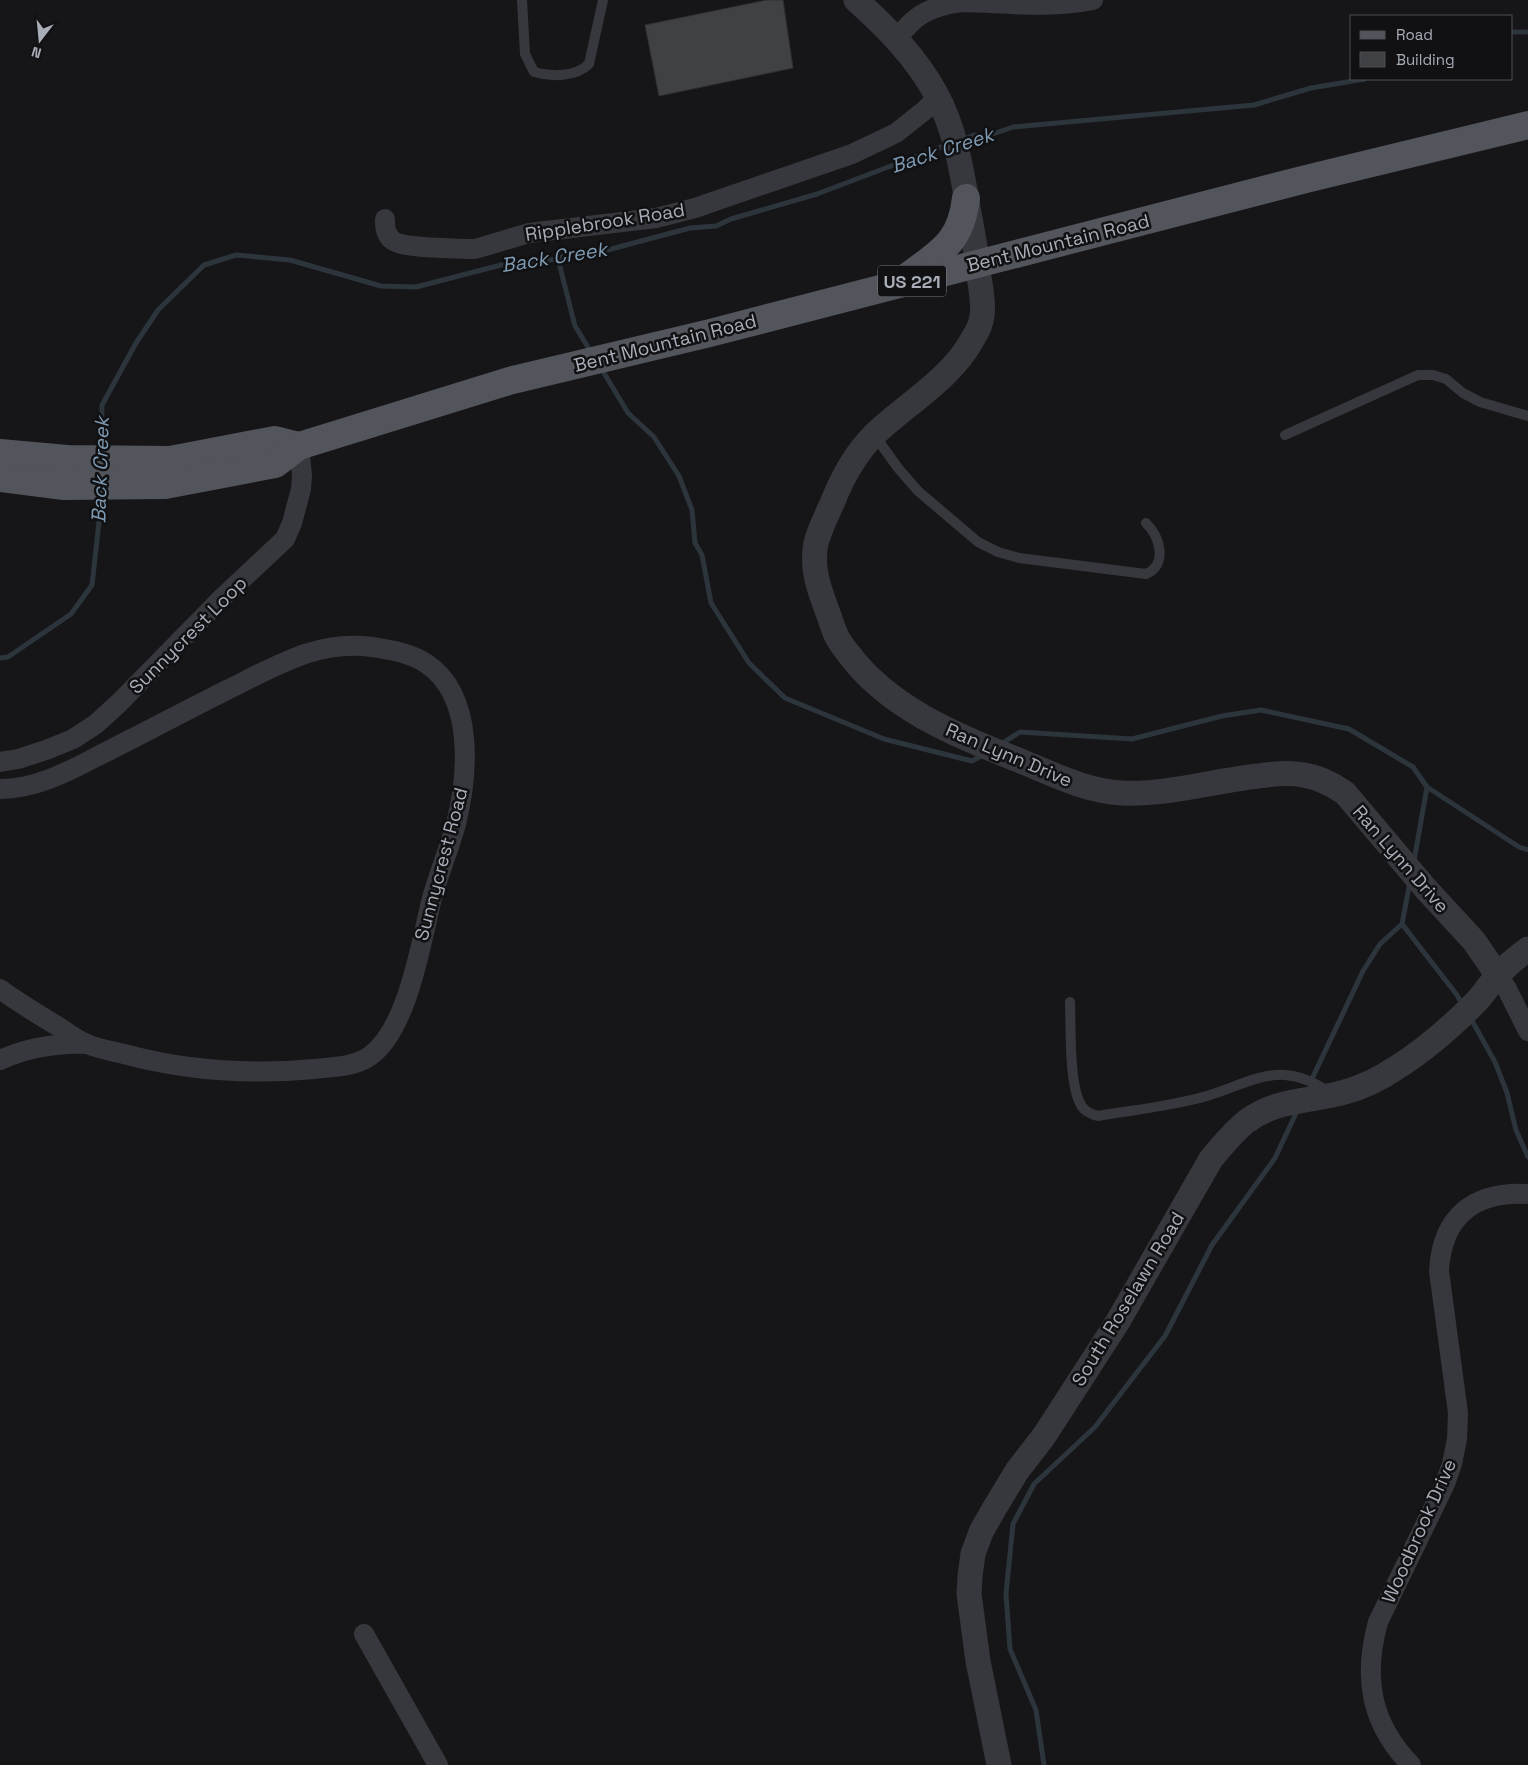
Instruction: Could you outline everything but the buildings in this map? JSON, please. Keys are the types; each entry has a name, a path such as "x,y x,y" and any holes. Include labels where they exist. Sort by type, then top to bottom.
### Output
{"main road":[{"name":"Bent Mountain Road","path":"299,446 508,381 710,333 1326,174 1528,125"},
{"path":"898,285 942,251 955,237 964,217 966,198"},
{"path":"0,478 64,486 165,484 262,455 275,440 299,446"},
{"path":"0,453 68,458 170,460 262,455"}],"street":[{"name":"Ran Lynn Drive","path":"856,0 896,39 914,60 938,97 950,126 978,264 982,315 973,339 960,359 874,435 854,458 840,482 820,529 816,546 815,564 816,580 838,639 855,663 874,682 914,712 972,741 1078,785 1103,791 1124,793 1194,787 1238,778 1274,774 1300,774 1318,778 1332,785 1350,799 1426,889 1474,941 1507,988 1528,1031"},
{"path":"896,39 913,20 931,10 950,4 962,2 1044,6 1074,4 1093,0"},
{"name":"Ripplebrook Road","path":"385,219 385,231 390,239 396,243 407,246 475,249 529,233 656,218 695,208 852,154 896,132 925,110 938,97"},
{"name":"Sunnycrest Loop","path":"0,762 18,759 46,750 73,739 96,724 223,597 285,539 292,523 301,489 302,475 299,446"},
{"name":"Sunnycrest Road","path":"0,789 32,785 71,770 279,663 321,648 342,646 369,647 406,654 425,663 439,674 448,685 456,701 462,728 465,758 463,784 455,826 434,890 403,1008 392,1030 380,1047 368,1057 355,1064 284,1072 245,1072 196,1069 159,1063 87,1044 69,1044 38,1048 0,1060"},
{"name":"South Roselawn Road","path":"999,1765 978,1661 969,1594 974,1554 981,1532 1017,1471 1044,1436 1117,1323 1211,1160 1228,1138 1248,1121 1270,1109 1294,1101 1333,1095 1366,1085 1395,1070 1423,1051 1477,1001 1511,962 1528,949"},
{"name":"Sunnycrest Road","path":"0,989 87,1044"},
{"name":"Woodbrook Drive","path":"1411,1765 1400,1754 1384,1729 1374,1703 1370,1685 1370,1667 1372,1644 1378,1622 1444,1484 1452,1464 1457,1439 1458,1413 1439,1271 1440,1253 1445,1236 1454,1220 1477,1201 1492,1196 1512,1193 1528,1194"},
{"path":"364,1634 438,1765"}],"lane":[{"path":"522,0 525,54 534,72 547,76 582,72 589,64 603,0"},
{"path":"1285,436 1418,375 1433,375 1446,379 1463,393 1480,402 1528,416"},
{"path":"874,435 898,468 918,491 978,542 998,552 1019,558 1146,574 1153,571 1158,565 1160,553 1158,540 1152,528 1146,522"},
{"path":"1070,1002 1074,1083 1079,1102 1091,1114 1098,1116 1207,1096 1266,1076 1283,1075 1304,1078 1319,1085 1333,1095"}],"waterway":[{"name":"Back Creek","path":"1513,32 1528,32"},
{"name":"Back Creek","path":"962,140 974,135 987,136 1013,127 1254,105 1311,88 1359,80"},
{"name":"Back Creek","path":"101,451 102,405 136,343 158,310 204,265 236,255 290,260 381,286 416,287 501,265 558,259 570,252 589,255 690,228 716,226 731,219 817,194 949,144"},
{"path":"558,259 575,326 591,352"},
{"path":"601,368 628,413 654,437 679,476 692,510 695,543 702,555 711,603 749,663 785,698 884,739 972,761 983,755"},
{"name":"Back Creek","path":"0,658 8,657 71,614 92,585 100,513 100,494"},
{"path":"1001,744 1020,732 1132,739 1222,716 1261,710 1349,729 1413,767 1427,787 1519,847 1528,850"},
{"path":"1414,861 1427,787"},
{"path":"1310,1083 1363,971 1380,944 1402,924 1410,882"},
{"path":"1402,924 1457,995 1463,1006"},
{"path":"1470,1017 1495,1062 1507,1093 1516,1130 1528,1157"},
{"path":"1044,1765 1036,1710 1010,1649 1006,1594 1013,1524 1034,1484 1095,1427 1165,1336 1212,1245 1275,1158 1298,1109"}]}
